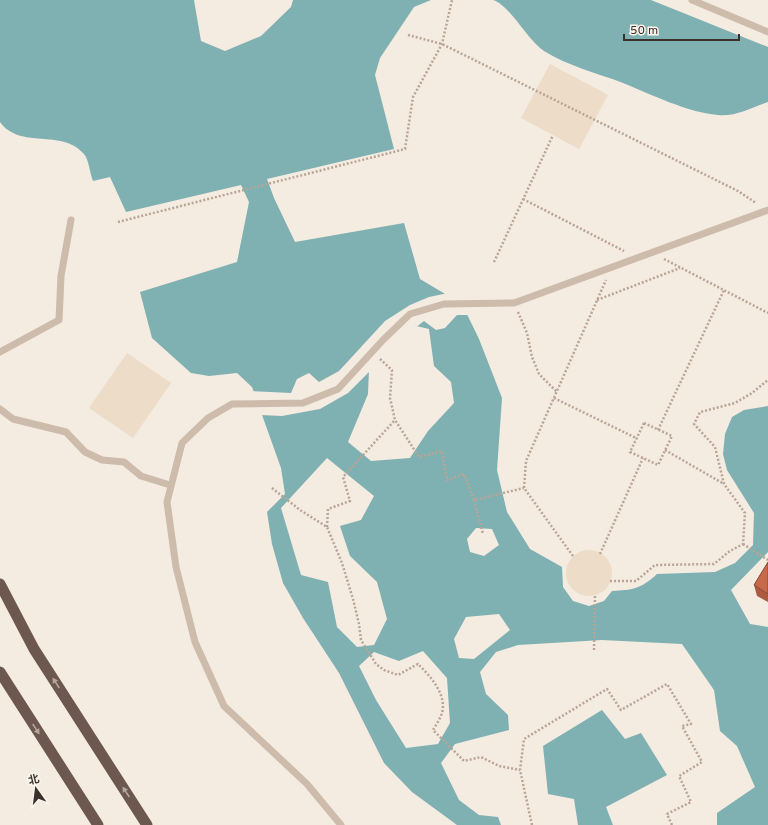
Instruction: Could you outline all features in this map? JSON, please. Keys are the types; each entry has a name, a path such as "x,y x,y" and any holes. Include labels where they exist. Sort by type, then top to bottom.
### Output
{"highway":[{"path":"0,584 34,649 147,825"},
{"path":"0,672 98,825"}],"lane":[{"path":"692,0 768,32"},
{"path":"341,825 307,784 224,706 195,642 176,567 167,502 170,485 182,444 208,418 232,404 303,403 338,389 410,314 444,304 514,303 767,210"},
{"path":"0,352 60,320 61,276 71,220"},
{"path":"0,409 13,419 66,432 85,452 102,460 124,462 141,476 170,485"}],"path":[{"path":"118,222 405,149 413,97 442,44 451,10 452,0"},
{"path":"408,35 442,44 738,191 767,210"},
{"path":"494,262 553,135"},
{"path":"523,199 638,258"},
{"path":"651,253 768,313"},
{"path":"573,556 524,488 526,461 611,267"},
{"path":"597,300 681,268"},
{"path":"658,430 724,290"},
{"path":"514,303 527,333 532,357 538,374 557,392"},
{"path":"372,352 392,370 390,398 394,420 411,448 419,457 442,451 447,480 464,474 474,500 483,534"},
{"path":"743,544 745,513 724,484 715,447 694,424 700,412 735,403 752,393 768,380"},
{"path":"554,398 636,438"},
{"path":"394,420 372,447 343,477 350,501 328,509 327,527 342,563 349,585 359,624 361,640 376,664 384,670 398,675 418,664 434,680 442,699 442,713 433,730 464,761 480,757 499,766 520,770"},
{"path":"644,423 658,430 672,436 658,465 630,452 644,423"},
{"path":"665,450 724,484"},
{"path":"600,554 643,458"},
{"path":"272,488 300,510 327,527"},
{"path":"474,500 524,488"},
{"path":"743,544 768,560"},
{"path":"610,582 636,581 655,565 714,564 730,551 743,544"},
{"path":"594,650 595,595"},
{"path":"532,825 520,770 524,739 607,688 621,710 667,684 691,724 682,726 702,762 679,776 691,802 667,814 672,825"}],"shaded area":[{"path":"550,64 608,95 579,149 521,118"},
{"path":"127,353 171,383 133,438 89,408"},
{"path":"589,550 602,554 608,560 612,573 608,586 602,592 589,596 576,592 570,586 566,573 570,560 576,554"}],"water":[{"path":"0,0 194,0 201,41 225,51 261,36 291,7 293,0 431,0 414,7 380,58 375,75 394,149 267,179 274,198 295,242 404,223 420,279 462,304 479,339 502,398 497,470 507,512 530,549 562,567 563,587 573,601 589,606 604,601 612,591 631,589 641,586 657,574 715,572 735,563 753,545 754,513 727,470 723,454 725,434 732,417 744,410 768,406 768,552 731,590 750,624 768,627 768,825 717,825 717,813 755,787 737,746 720,731 714,690 682,644 602,640 518,645 496,652 480,672 486,694 508,715 509,730 455,744 441,763 459,800 479,815 498,817 501,825 457,825 412,792 384,763 339,673 303,618 283,583 272,544 267,512 285,494 281,468 252,387 237,373 209,376 191,373 152,338 140,292 237,262 249,202 241,185 126,212 110,177 93,181 86,157 75,146 64,142 18,135 8,130 0,122","holes":["395,321 429,329 434,366 451,382 454,403 428,431 410,458 371,461 348,442 368,394 370,344","327,458 374,496 361,520 340,526 350,556 377,582 387,619 374,645 357,647 337,627 328,582 301,575 281,508","476,528 492,529 499,545 484,556 470,552 467,539","499,614 510,630 474,659 459,658 454,639 466,617","423,651 447,678 450,723 438,744 406,748 376,700 359,666 374,652 399,661"]},
{"path":"493,0 651,0 768,47 768,102 731,115 718,115 682,107 573,65 544,51 537,46 500,3"},
{"path":"602,710 625,739 641,733 667,775 606,807 613,825 578,825 574,799 548,794 543,746"}],"pier":[{"path":"448,293 463,302 470,315 457,315 445,328 436,330 424,321 415,328 395,323 372,345 371,370 348,393 320,409 282,416 260,415 251,391 291,393 297,379 309,373 319,382 339,371 385,321 410,305 429,297"}],"building":[{"path":"768,562 768,594 754,585"}]}
